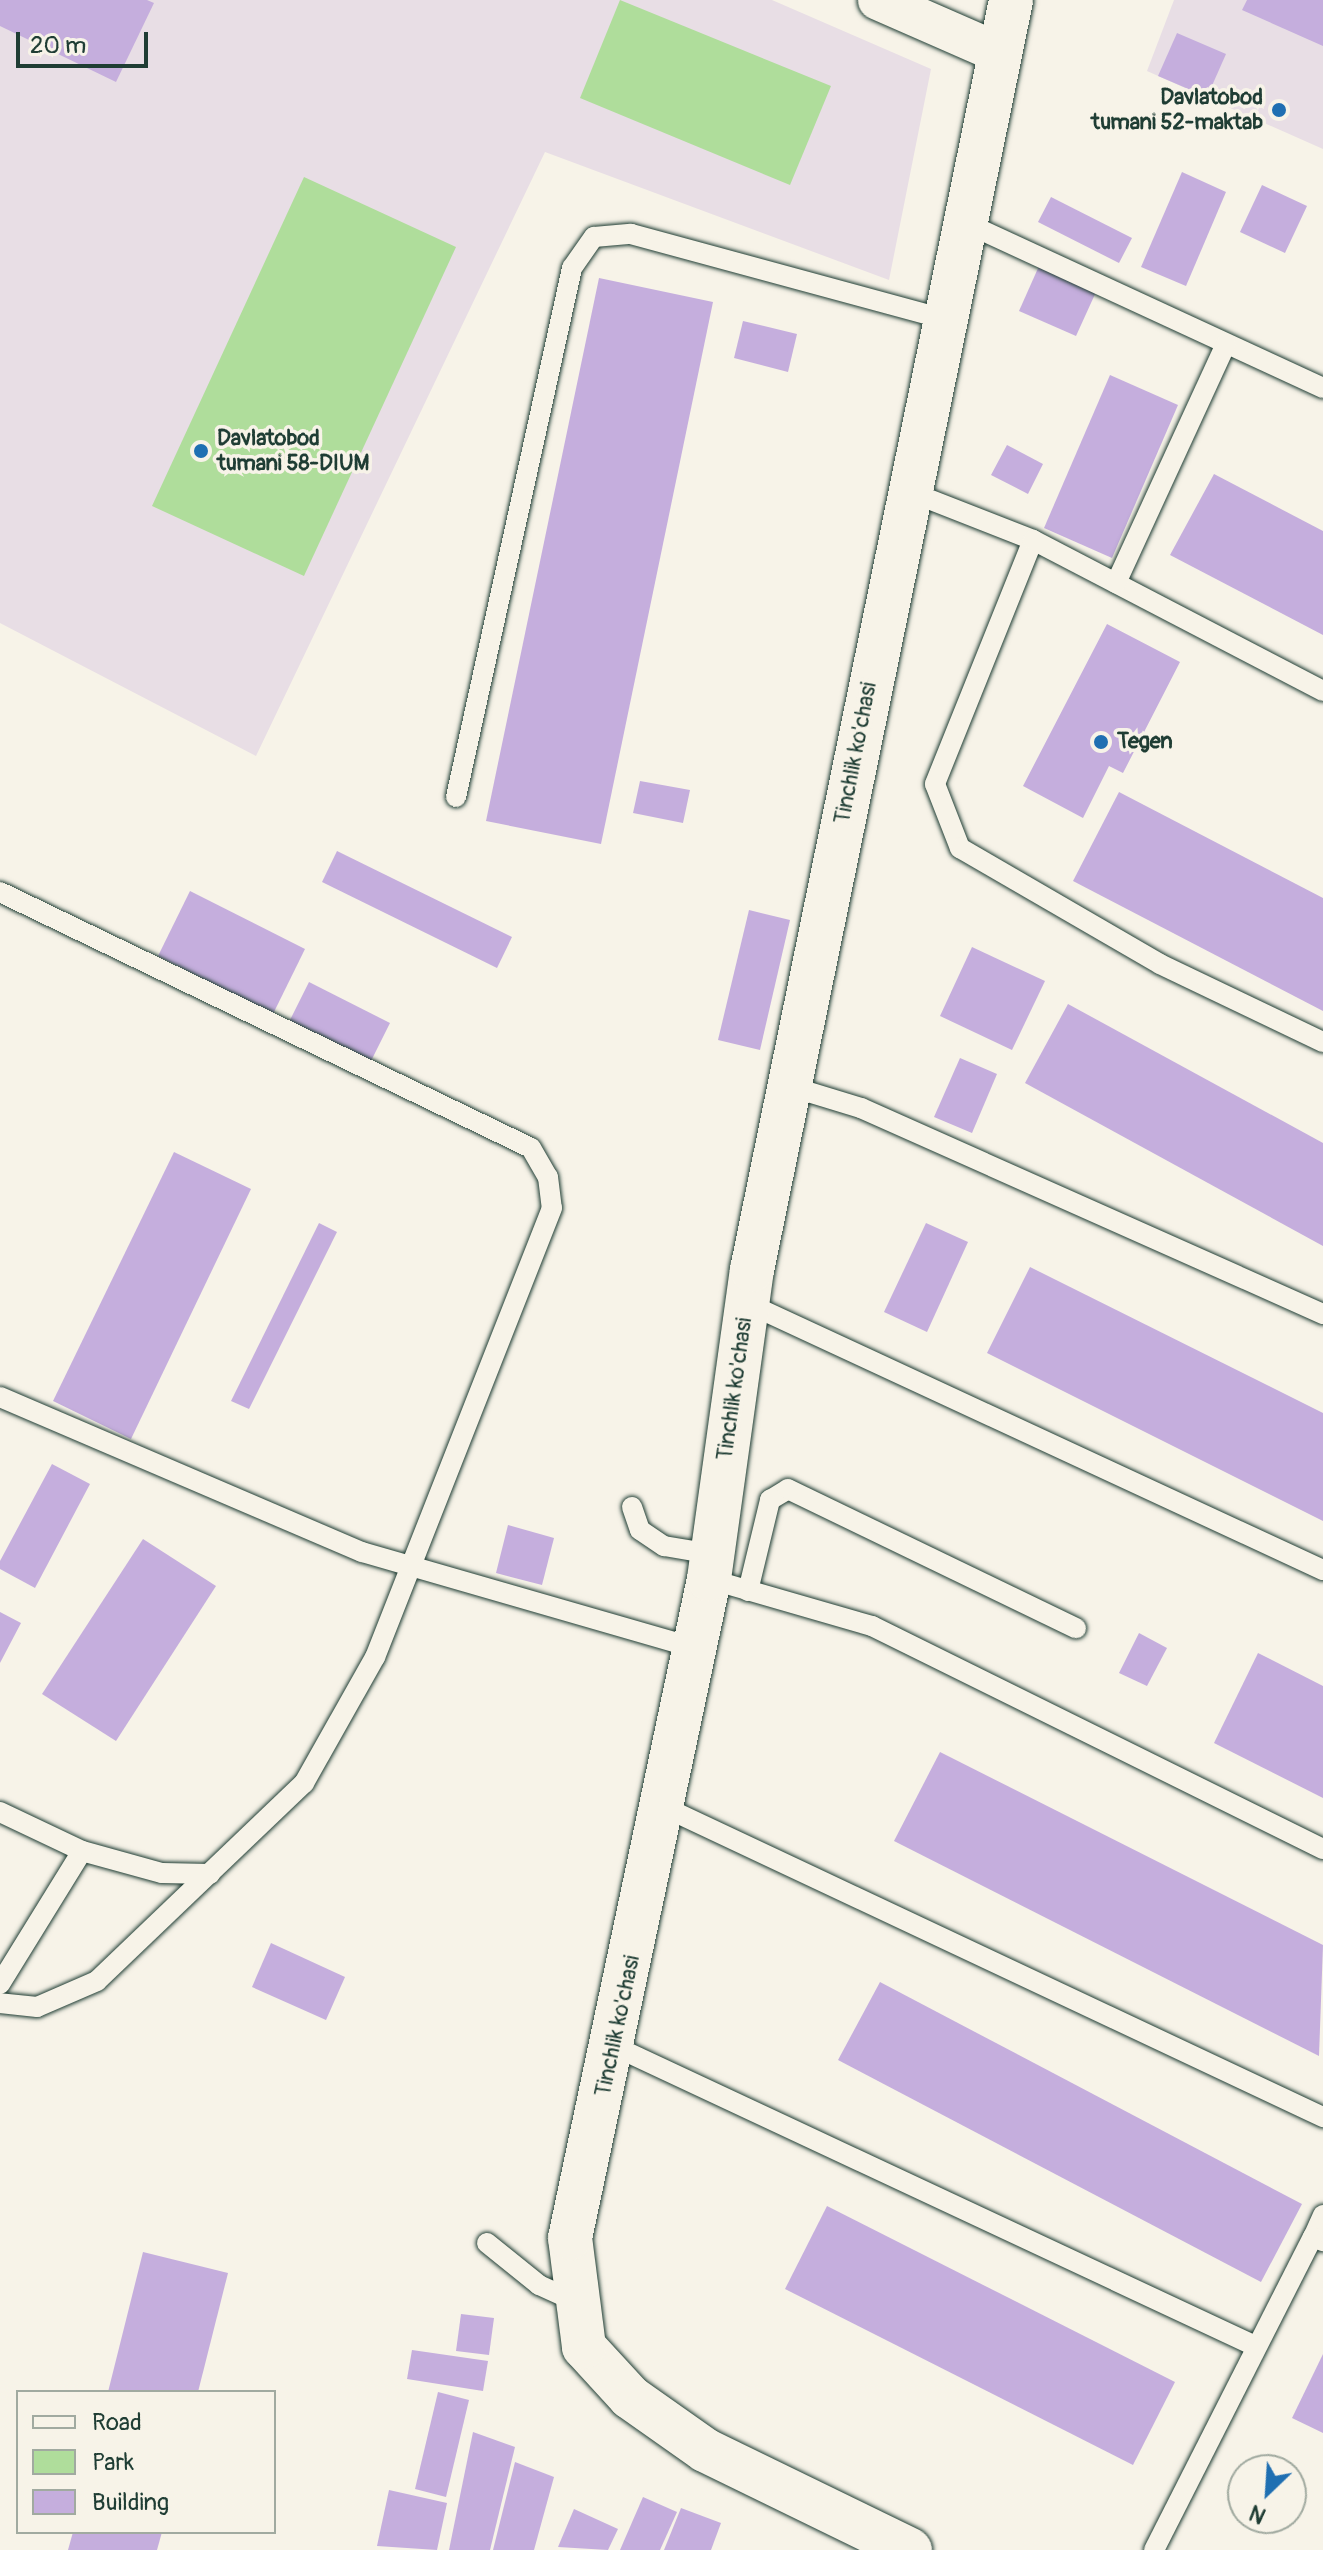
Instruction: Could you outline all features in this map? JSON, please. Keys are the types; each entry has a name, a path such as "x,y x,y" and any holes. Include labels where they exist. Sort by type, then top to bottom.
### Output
{"street":[{"path":"878,0 997,52"},
{"name":"Tinchlik ko'chasi","path":"910,2550 705,2450 630,2397 584,2347 570,2238 616,2047 694,1648 723,1574 747,1303 908,491 997,52 1011,0"}],"lane":[{"path":"963,221 1323,388"},
{"path":"456,797 572,268 594,237 631,234 943,319"},
{"path":"1116,583 1226,344"},
{"path":"908,491 1033,540 1323,691"},
{"path":"1033,540 935,784 960,848 1160,964 1323,1042"},
{"path":"0,892 531,1148 548,1177 552,1208 409,1567 334,1738 304,1783 97,1981 37,2007 0,2003"},
{"path":"789,1086 861,1108 1323,1314"},
{"path":"747,1303 1323,1570"},
{"path":"0,1397 409,1567 694,1648"},
{"path":"723,1574 770,1500 788,1489 1076,1628"},
{"path":"632,1507 640,1530 664,1546 723,1574 872,1626 1323,1849"},
{"path":"662,1806 1323,2117"},
{"path":"0,1812 82,1851 162,1873 210,1874"},
{"path":"0,1984 82,1851"},
{"path":"616,2047 1253,2345"},
{"path":"1154,2550 1253,2345 1318,2239 1323,2215"},
{"path":"487,2243 539,2285 579,2303"}],"shaded area":[{"name":"Davlatobod tumani 58-DIUM","path":"0,0 772,0 931,69 889,280 545,152 256,756 0,623"},
{"name":"Davlatobod tumani 52-maktab","path":"1174,0 1323,0 1323,149 1147,71"}],"green space":[{"path":"620,0 831,86 790,185 580,98"},
{"path":"304,177 456,247 304,576 152,506"}],"building":[{"path":"0,0 147,0 154,3 116,82 0,26"},
{"path":"1247,0 1323,0 1323,46 1242,10"},
{"path":"1177,33 1226,54 1207,97 1158,76"},
{"path":"1182,172 1226,192 1186,286 1141,267"},
{"path":"1262,185 1307,206 1285,253 1240,232"},
{"path":"1051,197 1132,238 1119,263 1038,222"},
{"path":"1039,266 1096,292 1076,336 1019,311"},
{"path":"599,278 713,302 601,844 486,821"},
{"path":"743,321 797,334 788,372 734,358"},
{"path":"1110,375 1178,405 1112,558 1044,528"},
{"path":"1007,445 1043,464 1028,494 991,475"},
{"path":"1214,474 1323,531 1323,635 1170,555"},
{"path":"1107,624 1180,662 1123,773 1109,766 1083,818 1023,786"},
{"path":"640,781 690,790 683,823 633,813"},
{"path":"1119,792 1323,898 1323,1011 1073,881"},
{"path":"337,851 512,937 497,968 322,882"},
{"path":"190,891 305,949 273,1014 158,956"},
{"path":"749,910 790,920 760,1050 718,1040"},
{"path":"972,947 1045,981 1012,1050 940,1016"},
{"path":"309,982 390,1023 368,1067 287,1026"},
{"path":"1068,1004 1323,1143 1323,1246 1025,1083"},
{"path":"960,1058 997,1074 972,1133 934,1117"},
{"path":"174,1152 251,1189 131,1439 53,1401"},
{"path":"319,1223 337,1232 249,1409 231,1401"},
{"path":"926,1223 968,1242 927,1332 884,1312"},
{"path":"1030,1267 1323,1413 1323,1521 987,1353"},
{"path":"52,1464 90,1484 35,1588 0,1569 0,1561"},
{"path":"508,1525 554,1538 542,1585 496,1573"},
{"path":"143,1539 216,1586 116,1741 42,1694"},
{"path":"0,1612 21,1623 0,1663"},
{"path":"1139,1633 1167,1648 1147,1686 1119,1673"},
{"path":"1258,1653 1323,1686 1323,1798 1214,1743"},
{"path":"940,1752 1323,1945 1319,2056 894,1841"},
{"path":"271,1943 345,1977 326,2020 252,1987"},
{"path":"880,1982 1302,2204 1261,2282 838,2060"},
{"path":"827,2206 1175,2382 1133,2465 785,2289"},
{"path":"143,2252 228,2273 199,2390 108,2390"},
{"path":"461,2314 494,2318 489,2355 456,2351"},
{"path":"412,2350 488,2361 483,2391 407,2379"},
{"path":"1323,2354 1323,2433 1292,2418"},
{"path":"438,2392 469,2400 446,2497 415,2489"},
{"path":"473,2432 515,2447 490,2550 449,2550"},
{"path":"515,2462 554,2477 534,2550 493,2550"},
{"path":"389,2490 447,2503 437,2550 377,2546"},
{"path":"643,2497 677,2512 660,2550 620,2550"},
{"path":"681,2508 721,2523 711,2550 664,2550"},
{"path":"574,2509 618,2529 608,2550 558,2547"},
{"path":"72,2534 161,2534 157,2550 68,2550"}],"place":[{"name":"Davlatobod tumani 52-maktab","path":"1279,110"},
{"name":"Davlatobod tumani 58-DIUM","path":"201,451"},
{"name":"Tegen","path":"1101,742"}]}
